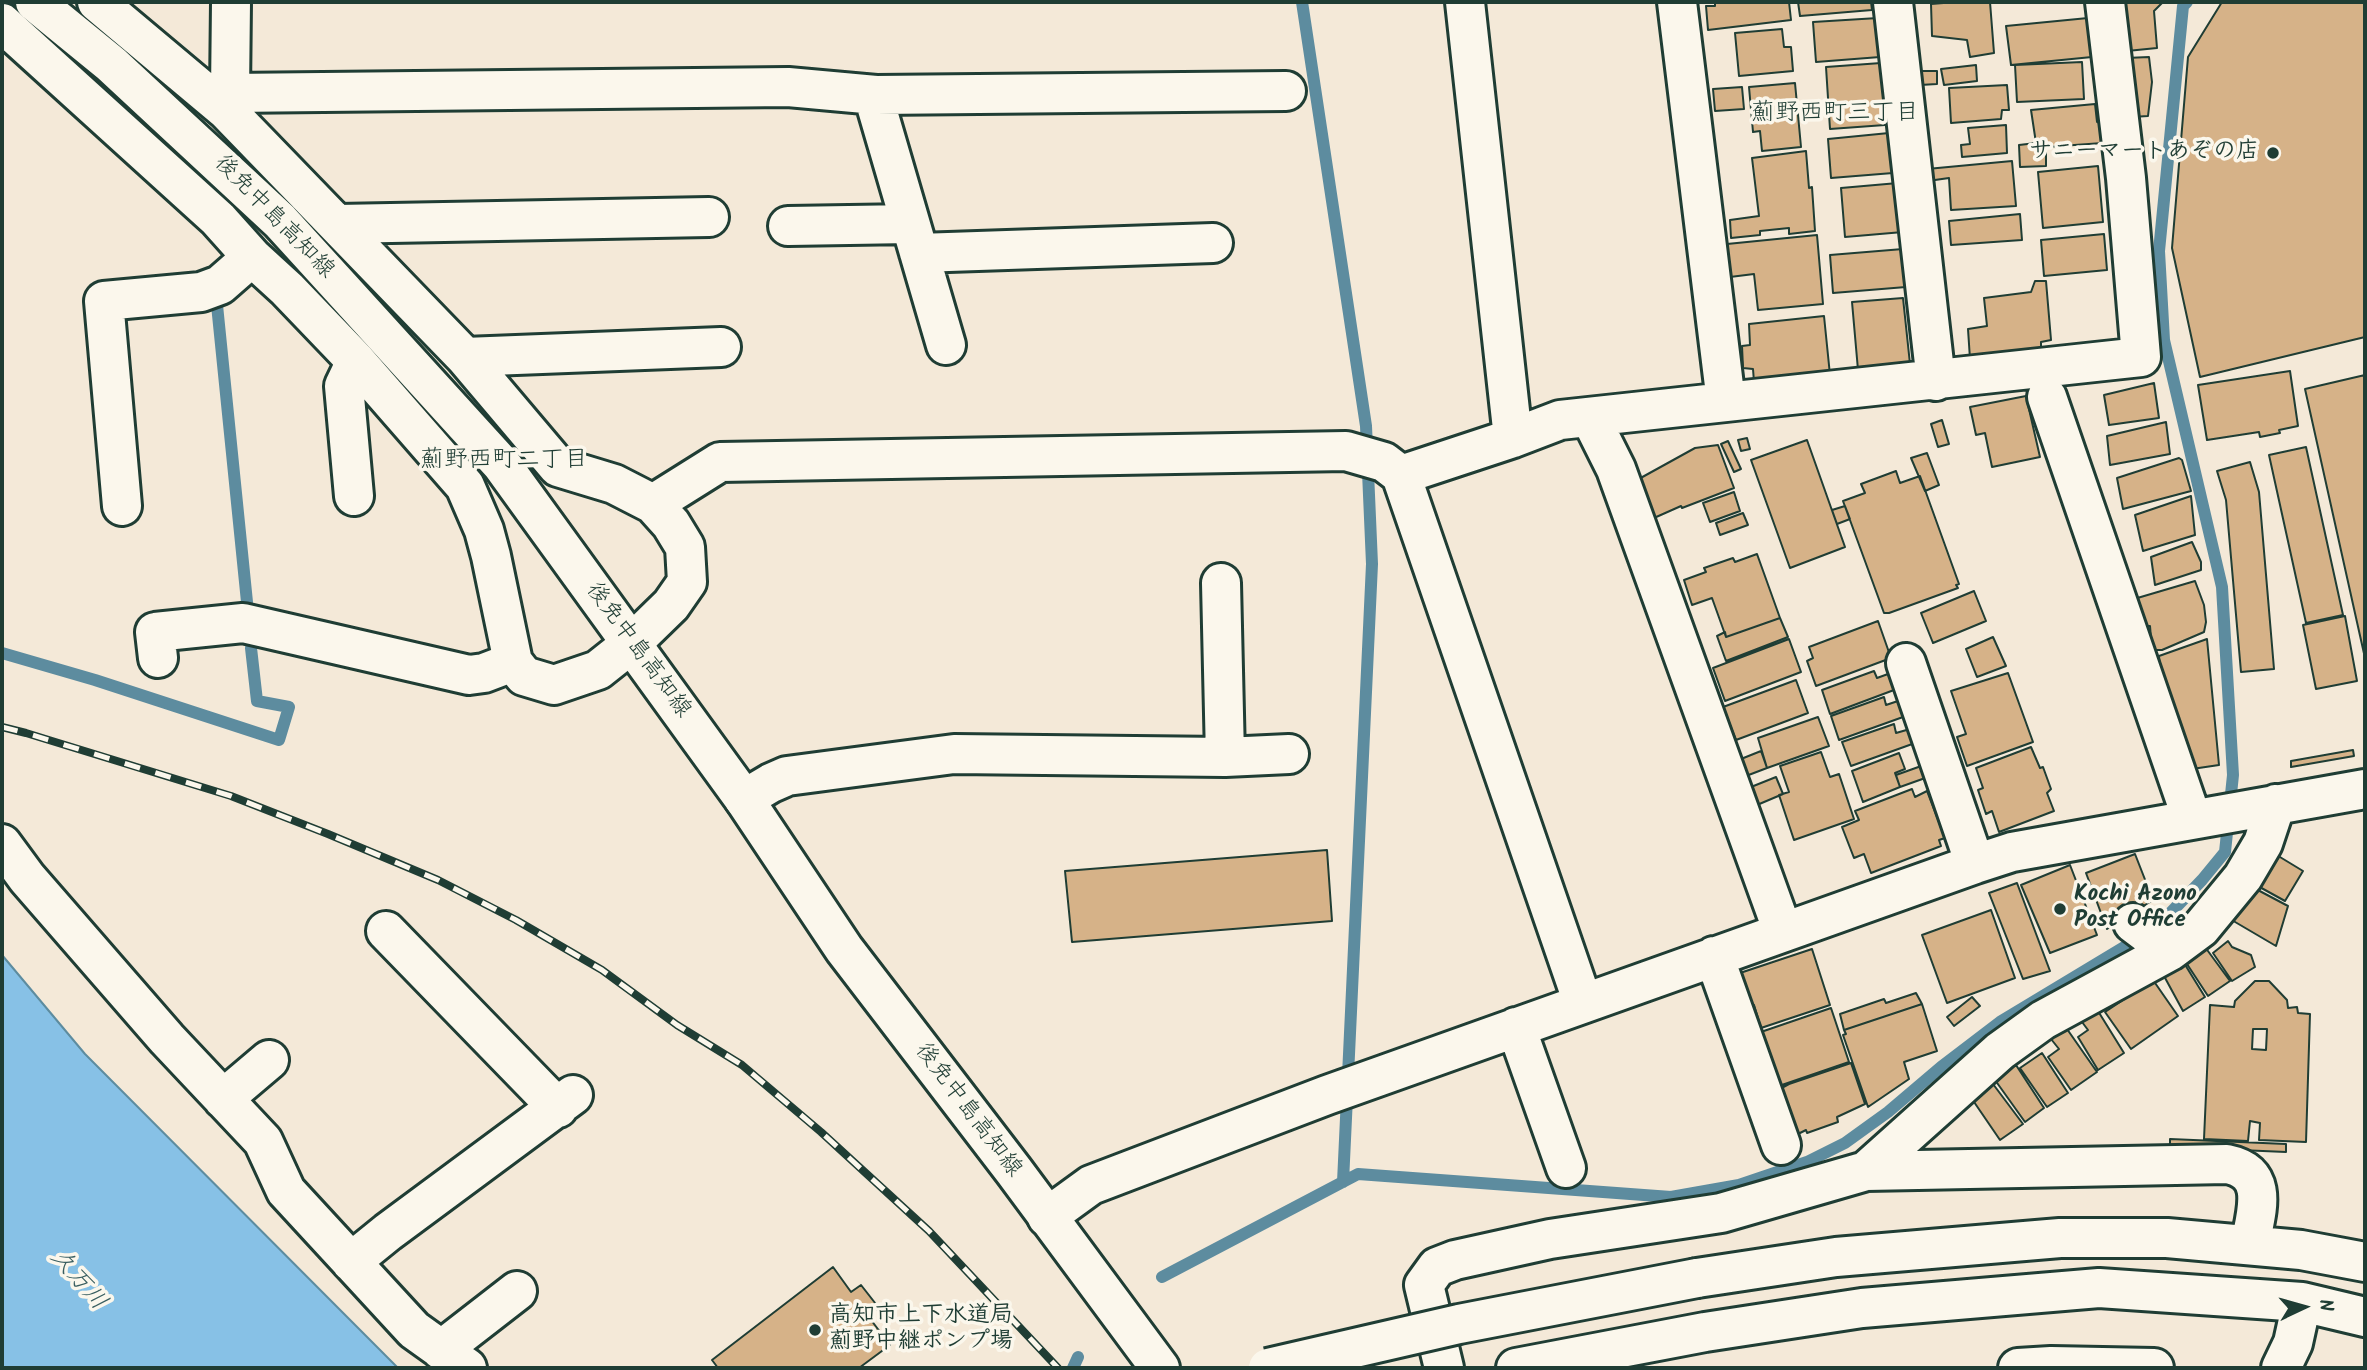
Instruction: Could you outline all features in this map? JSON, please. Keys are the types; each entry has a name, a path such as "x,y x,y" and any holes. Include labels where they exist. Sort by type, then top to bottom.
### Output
{"street":[{"name":"後免中島高知線","path":"35,2 111,64 280,221 502,465 744,799 844,949 1160,1368"},
{"path":"2,23 218,219 252,257 287,289 356,361 465,486 492,556 513,662 524,676 554,685 598,670 632,643 671,605 687,582 685,547 671,524 653,505 614,484 558,467 465,357 338,223 229,102 97,2"},
{"path":"229,102 230,2"},
{"path":"1465,2 1513,438"},
{"path":"1677,2 1726,402"},
{"path":"1893,2 1936,381"},
{"path":"653,505 720,462 1346,451 1392,468 1513,438 1560,420 2141,357 2126,178 2105,2"},
{"path":"229,102 788,87 873,95 1286,91"},
{"path":"873,95 946,345"},
{"path":"338,223 709,217"},
{"path":"788,226 914,238 1213,243"},
{"path":"122,506 104,301 201,292 220,285 252,257"},
{"path":"465,357 721,347"},
{"path":"354,496 344,386 356,361"},
{"path":"1866,1171 2000,1051 2043,1020 2170,951 2201,928 2243,877 2263,843 2233,812 2047,397"},
{"path":"1590,417 1616,469 1783,932"},
{"path":"1392,468 1583,1003"},
{"path":"1221,583 1225,757"},
{"path":"158,658 155,632 243,623 469,675 484,673 513,662"},
{"path":"1906,663 1975,864"},
{"path":"744,799 787,776 954,754 1225,757 1289,754"},
{"path":"1047,1217 1091,1185 1327,1095 1975,864 2012,852 2365,789"},
{"path":"2,845 79,939 262,1141 286,1191 414,1330 454,1359 517,1291"},
{"path":"2133,923 2170,951"},
{"path":"351,1262 565,1102 386,931"},
{"path":"1714,956 1781,1145"},
{"path":"1516,1027 1566,1168"},
{"path":"223,1099 269,1060"},
{"path":"1444,1368 1424,1285 1437,1267 1455,1260 1550,1239 1721,1213 1866,1171 2227,1164 2249,1173 2257,1184 2250,1245"},
{"path":"1268,1368 1459,1324 1698,1278 1836,1257 2060,1238 2167,1238 2301,1250 2365,1262"},
{"path":"1516,1368 1705,1332 1862,1308 2099,1289 2302,1302 2365,1317"},
{"path":"2281,1368 2293,1343 2302,1302"},
{"path":"2018,1368 2154,1368"}],"water":[{"name":"久万川","path":"2,955 85,1054 398,1368 2,1368"}],"building":[{"path":"1715,2 1789,2 1791,20 1708,30 1706,6 1715,6"},
{"path":"1798,2 1871,2 1872,10 1800,16"},
{"path":"1990,2 1994,53 1970,57 1967,40 1932,36 1931,4"},
{"path":"2122,2 2163,2 2154,11 2157,48 2127,51"},
{"name":"サニーマートあぞの店","path":"2222,2 2365,2 2365,337 2200,377 2172,248 2188,57"},
{"path":"1878,18 1880,57 1816,62 1813,22"},
{"path":"2088,18 2092,57 2011,65 2006,26"},
{"path":"1782,29 1784,47 1791,47 1793,71 1739,76 1735,33"},
{"path":"2149,57 2152,82 2148,116 2132,117 2126,58"},
{"path":"2082,62 2084,99 2017,102 2015,65"},
{"path":"1881,63 1885,125 1830,129 1826,67"},
{"path":"1976,65 1977,81 1944,85 1941,69"},
{"path":"1920,71 1937,71 1937,84 1920,85"},
{"path":"1795,83 1801,147 1762,151 1760,131 1753,132 1749,87"},
{"path":"2007,85 2009,110 2002,110 2001,119 1951,123 1949,88"},
{"path":"1742,87 1744,109 1715,111 1713,89"},
{"path":"2095,104 2103,143 2046,147 2046,166 2020,167 2019,145 2036,143 2031,110"},
{"path":"2006,125 2007,153 1962,157 1961,145 1970,144 1968,128"},
{"path":"1889,133 1893,173 1831,178 1828,139"},
{"path":"1806,151 1815,231 1789,234 1789,228 1731,238 1730,220 1759,216 1752,158"},
{"path":"2012,161 2016,206 1951,210 1949,178 1928,181 1927,169"},
{"path":"2098,166 2103,222 2043,228 2038,172"},
{"path":"1898,183 1903,232 1845,237 1841,188"},
{"path":"2020,214 2022,240 1951,245 1949,221"},
{"path":"2104,234 2107,270 2044,276 2041,240"},
{"path":"1817,235 1823,304 1758,310 1754,274 1730,277 1727,244"},
{"path":"1903,249 1906,287 1833,293 1830,255"},
{"path":"2035,281 2046,281 2051,340 2041,342 2041,351 1970,359 1968,329 1987,326 1984,298 2031,292"},
{"path":"1903,298 1910,364 1858,370 1852,302"},
{"path":"1824,316 1830,375 1754,382 1753,369 1743,368 1742,346 1750,345 1749,324"},
{"path":"2290,371 2298,426 2260,437 2259,432 2207,440 2198,385"},
{"path":"2365,375 2365,658 2305,389"},
{"path":"2154,383 2159,418 2109,425 2104,395"},
{"path":"2026,396 2040,457 1992,467 1985,433 1976,435 1970,407"},
{"path":"1942,420 1949,444 1938,447 1931,424"},
{"path":"2166,422 2170,454 2110,465 2107,436"},
{"path":"1747,438 1750,449 1741,451 1738,440"},
{"path":"1807,440 1845,547 1790,568 1751,460"},
{"path":"1728,441 1741,469 1734,472 1721,444"},
{"path":"1718,445 1734,488 1654,518 1637,480 1695,448"},
{"path":"2306,447 2343,615 2306,623 2269,455"},
{"path":"1927,453 1939,485 1925,491 1911,458"},
{"path":"2179,458 2182,460 2191,491 2123,509 2117,478"},
{"path":"2250,462 2259,492 2274,669 2241,672 2226,500 2217,471"},
{"path":"1896,471 1900,483 1920,476 1959,584 1956,585 1958,588 1884,613 1843,501 1865,493 1861,484"},
{"path":"1734,492 1740,511 1710,522 1703,503"},
{"path":"2191,496 2195,535 2143,551 2135,515"},
{"path":"1845,506 1850,519 1837,524 1832,510"},
{"path":"1743,513 1748,525 1720,535 1716,523"},
{"path":"2192,542 2201,562 2201,570 2155,585 2151,557"},
{"path":"1757,554 1780,618 1726,637 1712,598 1692,605 1684,580 1706,572 1704,568 1733,558 1735,562"},
{"path":"2195,581 2204,605 2204,632 2162,650 2152,650 2150,626 2142,626 2134,599"},
{"path":"1974,591 1986,621 1933,643 1921,613"},
{"path":"2345,616 2357,681 2316,689 2303,625"},
{"path":"1780,618 1788,637 1726,661 1717,636 1725,632 1726,637"},
{"path":"1878,621 1891,658 1816,686 1807,661 1813,658 1809,647"},
{"path":"1993,637 2006,666 1977,677 1966,649"},
{"path":"1789,639 1801,672 1725,701 1713,668"},
{"path":"2207,639 2219,765 2192,769 2160,668 2159,656"},
{"path":"1874,671 1877,678 1888,674 1894,690 1830,714 1822,690"},
{"path":"2008,673 2033,742 1967,766 1957,737 1966,734 1951,691"},
{"path":"1796,680 1808,713 1736,740 1723,707"},
{"path":"1884,697 1886,705 1898,701 1903,717 1839,740 1831,716"},
{"path":"1818,717 1829,746 1767,768 1758,738"},
{"path":"1894,724 1896,733 1910,729 1915,743 1851,766 1842,742"},
{"path":"2031,747 2040,768 2043,767 2051,789 2047,793 2054,811 1999,832 1992,811 1986,814 1978,790 1983,788 1976,768"},
{"path":"2353,750 2354,756 2291,767 2291,761"},
{"path":"1761,751 1767,768 1746,776 1741,759"},
{"path":"1821,752 1830,777 1839,774 1854,819 1794,840 1779,795 1789,792 1780,766"},
{"path":"1899,753 1905,769 1895,773 1900,787 1863,802 1852,771"},
{"path":"1924,765 1928,777 1900,787 1896,775"},
{"path":"1776,777 1783,794 1757,805 1751,787"},
{"path":"1912,789 1915,797 1927,791 1945,838 1939,840 1941,846 1871,873 1864,854 1854,858 1842,827 1859,820 1855,811"},
{"path":"1327,850 1332,921 1072,942 1065,871"},
{"path":"2135,854 2153,900 2107,929 2086,873"},
{"path":"2275,854 2303,871 2285,901 2256,885"},
{"path":"2070,865 2097,935 2050,953 2021,885"},
{"path":"2017,883 2050,971 2023,979 1989,893"},
{"path":"2254,888 2288,906 2276,946 2230,919"},
{"path":"1991,910 2015,978 1947,1003 1922,935"},
{"path":"2228,941 2232,947 2251,955 2255,967 2232,981 2213,953"},
{"path":"2205,947 2230,981 2208,996 2185,961"},
{"path":"1812,949 1830,1005 1761,1028 1740,973"},
{"path":"2184,963 2205,997 2183,1011 2164,976"},
{"path":"2153,980 2178,1016 2131,1049 2105,1012"},
{"path":"2255,981 2269,981 2287,1000 2288,1008 2297,1007 2298,1013 2310,1014 2306,1142 2259,1140 2260,1123 2250,1121 2248,1141 2204,1139 2210,1005 2234,1007 2235,1001","holes":["2253,1029 2267,1029 2266,1050 2252,1049"]},
{"path":"1916,993 1922,1004 1844,1030 1840,1014 1884,999 1886,1003"},
{"path":"1972,997 1980,1006 1954,1026 1947,1017"},
{"path":"1922,1004 1937,1051 1904,1062 1909,1079 1868,1107 1843,1035 1846,1034 1844,1030"},
{"path":"1831,1008 1849,1062 1776,1087 1758,1033"},
{"path":"2098,1011 2124,1053 2098,1070 2078,1037 2088,1030 2082,1022"},
{"path":"2067,1029 2097,1072 2071,1090 2048,1057 2059,1049 2051,1039"},
{"path":"2042,1053 2068,1093 2047,1107 2020,1068"},
{"path":"1851,1063 1865,1104 1837,1117 1838,1122 1798,1134 1795,1124 1790,1125 1778,1090"},
{"path":"2016,1065 2044,1108 2025,1122 1995,1080"},
{"path":"1993,1084 2023,1124 2000,1140 1972,1099"},
{"path":"2170,1139 2286,1144 2286,1152 2170,1147"},
{"name":"高知市上下水道局 薊野中継ポンプ場","path":"833,1267 851,1292 861,1285 879,1308 868,1316 890,1345 859,1368 718,1368 712,1360"}],"waterway":[{"path":"1302,2 1366,426 1372,564 1343,1182"},
{"path":"1162,1277 1358,1174 1671,1197 1739,1185 1807,1162 1845,1143 1888,1112 2000,1022 2156,928 2225,852 2233,775 2222,587 2164,340 2159,251 2183,6 2187,2"},
{"path":"217,305 247,602"},
{"path":"2,653 95,680 279,740 289,707 257,701 251,648"},
{"path":"1073,1368 1078,1357"}],"railway":[{"path":"2,727 231,796 328,834 438,880 516,920 602,970 677,1025 742,1065 821,1132 929,1231 1058,1368"}],"place":[{"name":"サニーマートあぞの店","path":"2273,153"},
{"name":"Kochi Azono Post Office","path":"2060,909"},
{"name":"高知市上下水道局 薊野中継ポンプ場","path":"815,1330"}],"district":[{"name":"薊野西町三丁目","path":"1835,115"},
{"name":"薊野西町二丁目","path":"504,462"}]}
